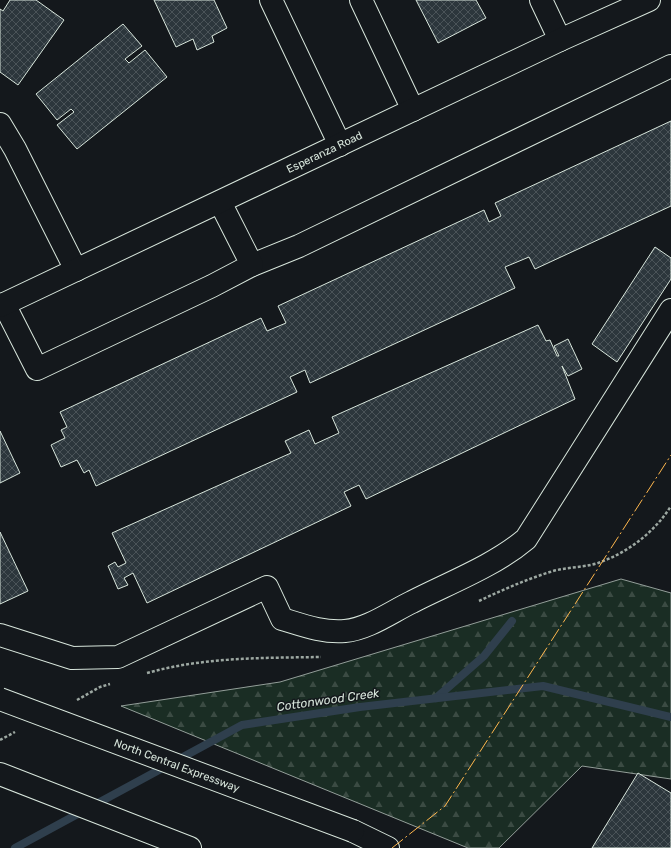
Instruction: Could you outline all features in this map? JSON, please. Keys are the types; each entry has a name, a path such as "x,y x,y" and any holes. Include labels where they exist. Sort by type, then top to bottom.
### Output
{"main road":[{"path":"271,0 340,145"},
{"path":"360,0 413,110"},
{"path":"541,0 560,40"},
{"name":"Esperanza Road","path":"2,305 560,40 650,0"},
{"path":"2,305 37,369 212,286 252,265 299,246 671,66"},
{"path":"0,124 15,149 76,270"},
{"path":"220,202 252,265"},
{"path":"0,635 72,658 118,657 267,587 282,619 304,626 331,631 346,631 359,627 514,549 526,539 534,529 671,310"},
{"name":"North Central Expressway","path":"0,699 353,831 388,848"},
{"path":"0,774 190,848"}],"green space":[{"path":"621,579 671,593 671,779 582,766 499,848 468,848 121,706 280,682"}],"building":[{"path":"10,0 36,0 64,20 18,85 0,72 0,9 3,11"},
{"path":"154,0 214,0 227,28 212,36 214,42 197,50 193,39 176,47"},
{"path":"416,0 476,0 486,18 438,43"},
{"path":"123,24 142,46 125,59 129,63 145,50 167,77 77,149 57,125 74,112 71,109 57,120 36,94"},
{"path":"671,121 671,206 535,269 529,257 505,267 515,288 310,383 305,370 290,377 297,392 96,486 89,470 84,473 77,460 61,467 51,445 65,438 61,430 67,427 60,412 261,318 267,331 286,323 278,306 484,210 489,222 501,216 495,203"},
{"path":"655,247 671,258 671,279 617,362 592,344"},
{"path":"538,325 546,341 550,340 557,356 559,356 554,346 568,339 582,369 568,376 562,366 575,399 366,499 359,485 344,492 351,506 147,603 133,573 124,578 128,585 118,589 108,566 115,562 118,567 126,563 112,533 291,453 285,441 309,430 315,444 339,433 332,417"},
{"path":"0,431 20,473 0,483"},
{"path":"0,532 28,591 0,604"},
{"path":"638,773 671,793 671,848 592,848"}],"waterway":[{"path":"436,698 484,656 512,621"},
{"name":"Cottonwood Creek","path":"15,848 242,725 360,707 543,686 671,717"}],"power":[{"path":"392,848 445,806 671,455"}]}
